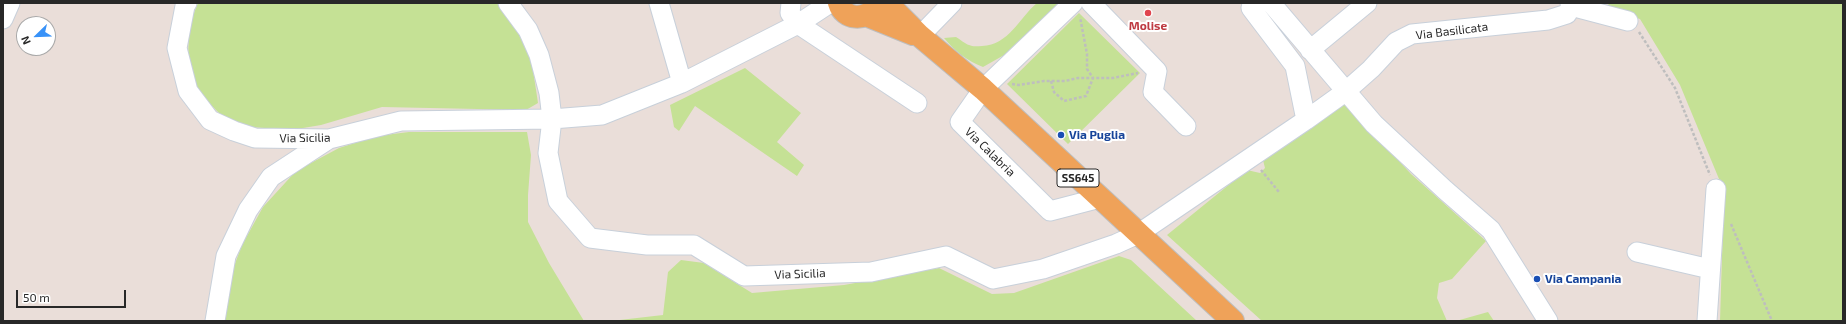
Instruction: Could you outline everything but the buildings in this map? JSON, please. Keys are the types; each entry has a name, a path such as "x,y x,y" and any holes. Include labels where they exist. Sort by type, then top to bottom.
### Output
{"main road":[{"name":"SS645","path":"887,3 920,36 989,83 1100,198 1233,321"},
{"name":"SS645","path":"852,8 920,36"}],"street":[{"path":"3,19 10,3"},
{"name":"Via Sicilia","path":"187,3 178,48 188,91 210,120 234,131 255,138 329,139 401,121 552,119 602,115 682,83 798,24 852,8"},
{"name":"Via Sicilia","path":"508,3 528,30 539,55 549,93 552,119 548,153 558,201 590,238 647,246 694,245 744,276 871,272 946,256 993,279 1043,269 1116,244 1138,234"},
{"path":"659,3 682,83"},
{"path":"791,3 790,13 798,24 917,103"},
{"path":"920,36 952,3"},
{"path":"1257,3 1251,8 1295,66 1306,120"},
{"path":"1271,3 1345,92 1374,124 1444,190 1492,230 1548,321"},
{"path":"1310,50 1367,3"},
{"path":"1570,5 1628,21"},
{"name":"Via Basilicata","path":"1345,92 1396,42 1412,34 1548,20 1567,14 1570,5"},
{"path":"1081,6 1157,71 1153,92 1186,126"},
{"name":"Via Calabria","path":"1081,6 989,83 960,122 1050,211 1100,198"},
{"path":"1138,234 1345,92"},
{"path":"215,321 226,256 248,210 271,177 329,139"},
{"path":"1707,321 1716,189"},
{"path":"1637,252 1710,269"}],"path":[{"path":"1081,6 1087,69 1093,78"},
{"path":"1628,21 1636,26 1675,88 1716,189"},
{"path":"989,83 1013,84 1044,80 1051,81 1113,78 1157,71"},
{"path":"1051,81 1054,92 1064,101 1086,96 1093,78"},
{"path":"1251,157 1279,192"},
{"path":"1729,218 1772,321"}],"green space":[{"path":"198,3 500,3 525,40 533,70 538,103 526,110 382,107 321,125 291,130 237,126 219,113 196,90 188,62 189,25"},
{"path":"1037,3 1063,3 1006,54 983,67 962,55 944,38 956,37 972,46 982,46 999,41 1013,30"},
{"path":"1608,3 1843,3 1843,321 1720,321 1724,191 1680,85 1640,19 1610,10"},
{"path":"1079,13 1140,73 1068,144 1007,84"},
{"path":"745,68 801,113 777,142 804,165 797,176 695,106 679,131 674,127 670,105"},
{"path":"1343,101 1411,174 1486,241 1452,279 1439,283 1437,298 1447,321 1262,321 1167,235 1247,170 1260,173 1265,168 1262,156"},
{"path":"409,132 527,132 531,155 528,195 528,222 549,263 584,321 225,321 230,277 242,245 263,207 296,171 339,148 377,136"},
{"path":"1119,256 1131,260 1197,321 611,321 663,315 668,272 681,260 704,263 752,293 844,285 939,268 992,294 1014,293"},
{"path":"1488,312 1494,321 1456,321"}],"place":[{"name":"Molise","path":"1148,13"},
{"name":"Via Puglia","path":"1061,135"},
{"name":"Via Campania","path":"1537,279"}]}
